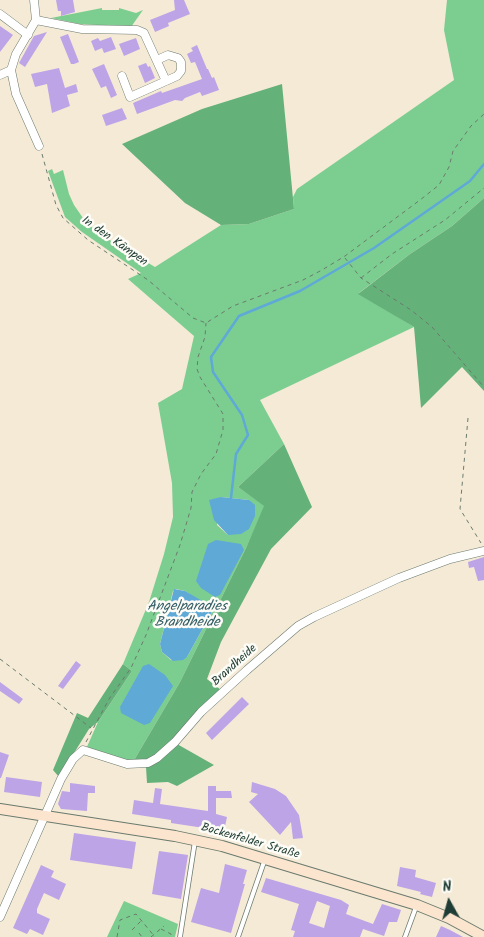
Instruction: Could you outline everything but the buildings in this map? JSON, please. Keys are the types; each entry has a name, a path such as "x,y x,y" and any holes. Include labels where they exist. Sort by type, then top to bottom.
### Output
{"main road":[{"name":"Bockenfelder Straße","path":"0,809 196,840 417,905 449,918 484,937"}],"street":[{"path":"34,0 36,20 16,54 11,70 16,94 40,146"},
{"path":"0,14 28,35"},
{"path":"36,20 82,29 137,30 148,38 166,80"},
{"path":"122,76 130,96 177,76 182,71 181,62 178,58 168,55 158,60"},
{"path":"0,75 11,70"},
{"name":"Brandheide","path":"83,750 127,764 148,763 157,758 175,742 201,712 247,670 306,621 340,603 399,578 450,559 484,549"},
{"path":"0,917 61,779 73,760 83,750"}],"lane":[{"path":"180,937 196,840"},
{"path":"238,937 265,859"},
{"path":"405,937 417,905"}],"path":[{"path":"83,750 92,728 109,699 131,668 146,635 180,545 191,508 192,492 201,474 216,454 224,430 223,414 200,377 197,368 206,323 233,306 303,280 345,256 439,185 449,167 453,151 471,126 484,114"},
{"name":"In den Kämpen","path":"40,146 56,205 63,218 88,240 148,280 193,318 206,323"},
{"path":"361,278 392,254 445,220 484,188"},
{"path":"345,256 361,278 411,310 432,327 484,387"},
{"path":"468,418 460,509 484,549"},
{"path":"0,659 92,728"},
{"path":"117,937 120,920 136,914 154,936"},
{"path":"132,930 142,921"},
{"path":"151,937 164,926"},
{"path":"161,929 171,934 170,936"},
{"path":"139,933 142,937"}],"green space":[{"path":"447,0 484,0 484,198 452,226 410,254 359,293 414,327 260,400 284,444 238,487 265,506 180,682 133,762 86,749 98,722 132,671 123,664 149,602 164,554 173,517 172,483 158,403 182,389 194,336 128,279 141,273 82,232 65,217 48,171 52,169 54,174 63,170 74,205 83,218 98,233 155,267 221,225 249,224 294,209 293,197 297,189 454,80 444,30","holes":["221,497 249,500 228,535 217,525","176,589 185,591 213,610 187,657 171,660 162,652 160,644 173,591"]},
{"path":"102,8 102,10 119,10 119,8 136,13 143,10 131,27 80,24 51,18"},
{"path":"282,84 294,209 249,224 221,225 185,203 122,144 202,109"},
{"path":"484,198 484,391 462,367 421,408 414,327 358,294 410,254 452,226"},
{"path":"284,444 312,507 271,549 221,642 207,679 221,690 155,758 133,762 180,682 246,548 264,506 238,487"},
{"path":"123,664 132,671 98,722 89,729 59,777 53,770 77,713 88,718"},
{"path":"177,744 214,765 177,786 168,782 147,783 146,767 157,762"},
{"path":"124,901 178,924 175,937 107,937"}],"water":[{"path":"221,497 249,500 255,505 255,516 249,529 241,534 228,535 214,520 209,500"},
{"name":"Angelparadies Brandheide","path":"216,540 241,544 244,550 220,595 215,597 201,588 196,581 208,544"},
{"name":"Angelparadies Brandheide","path":"174,589 185,591 211,606 213,610 187,657 183,660 173,661 162,652 160,644"},
{"name":"Angelparadies Brandheide","path":"149,664 165,675 173,686 150,723 144,725 121,713 120,707 143,666"}],"waterway":[{"path":"231,498 236,454 248,435 242,415 213,372 211,357 239,316 300,291 374,248 470,181 484,164"}]}
